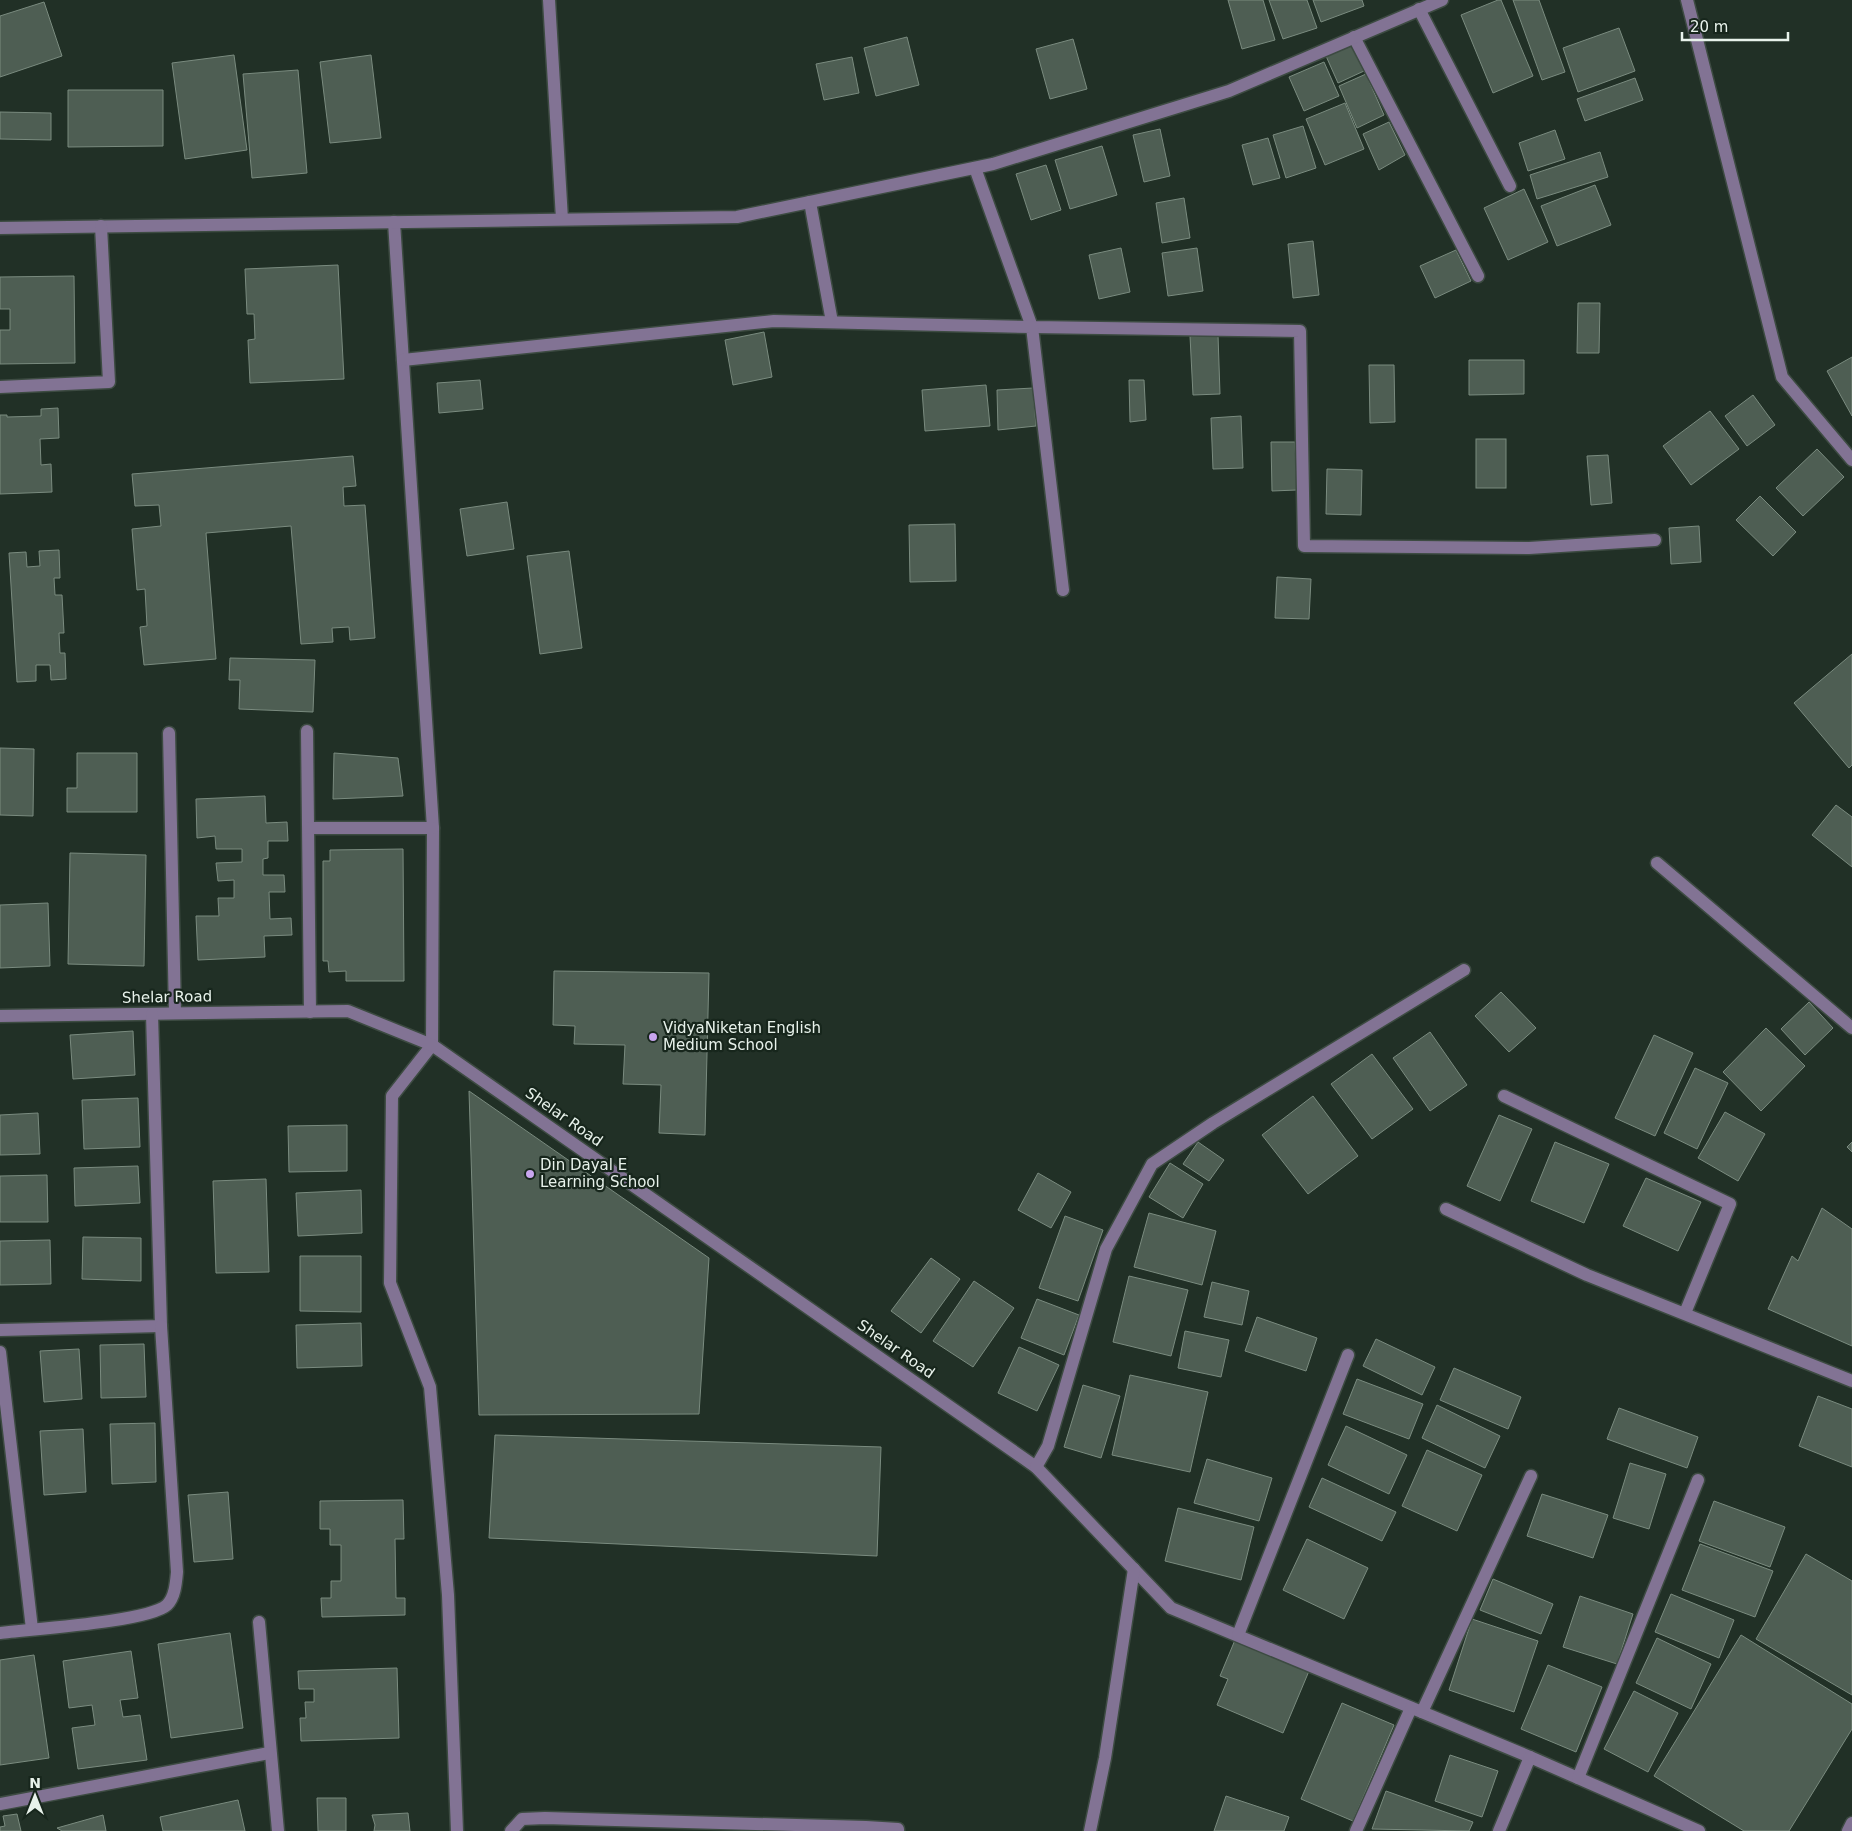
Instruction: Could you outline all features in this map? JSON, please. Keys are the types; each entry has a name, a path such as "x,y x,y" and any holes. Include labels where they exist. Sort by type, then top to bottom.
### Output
{"street":[{"path":"549,0 562,219"},
{"path":"0,228 737,217 976,168 1229,91 1442,0"},
{"path":"1687,0 1782,377 1852,460"},
{"path":"1419,9 1510,186"},
{"path":"1354,37 1478,276"},
{"path":"976,168 1032,327 1063,590"},
{"path":"810,202 832,322"},
{"path":"394,222 433,828 432,1045 392,1096 390,1284 430,1387 448,1595 457,1831"},
{"path":"0,387 109,382 101,226"},
{"path":"403,360 774,321 1300,331 1304,546 1529,548 1655,540"},
{"path":"307,731 310,1012"},
{"path":"169,734 175,1014"},
{"path":"308,828 433,828"},
{"path":"1657,864 1852,1028"},
{"path":"1036,1467 1048,1446 1106,1249 1152,1164 1464,970"},
{"name":"Shelar Road","path":"0,1016 348,1011 432,1045 1036,1467 1171,1608 1530,1757 1699,1831"},
{"path":"0,1633 133,1618 159,1611 169,1604 175,1590 177,1572 162,1326 152,1014"},
{"path":"1504,1096 1730,1204 1685,1314"},
{"path":"1446,1209 1587,1275 1852,1381"},
{"path":"0,1330 162,1326"},
{"path":"0,1352 32,1629"},
{"path":"1238,1635 1348,1355"},
{"path":"1356,1831 1531,1476"},
{"path":"1578,1778 1698,1480"},
{"path":"1090,1831 1105,1758 1134,1569"},
{"path":"259,1622 269,1753 278,1831"},
{"path":"0,1804 269,1753"},
{"path":"1499,1831 1530,1757"},
{"path":"511,1831 522,1819 545,1818 856,1827 898,1829 898,1831"},
{"path":"1848,1831 1852,1823"}],"building":[{"path":"1228,0 1263,0 1275,40 1242,49"},
{"path":"1269,0 1307,0 1317,28 1283,39"},
{"path":"1313,0 1362,0 1364,6 1321,22"},
{"path":"1501,0 1533,76 1493,93 1461,15"},
{"path":"1513,0 1539,0 1565,72 1542,80"},
{"path":"44,2 62,56 0,77 0,16"},
{"path":"1619,28 1635,71 1578,92 1563,48"},
{"path":"907,37 919,85 876,96 864,48"},
{"path":"1073,39 1087,89 1050,99 1036,49"},
{"path":"1353,45 1364,71 1338,83 1326,56"},
{"path":"234,55 247,150 185,159 172,63"},
{"path":"371,55 381,138 330,143 320,62"},
{"path":"852,57 859,93 824,100 816,64"},
{"path":"1324,62 1339,96 1304,111 1289,77"},
{"path":"298,70 307,173 252,178 243,74"},
{"path":"1366,74 1384,115 1357,128 1339,86"},
{"path":"1635,78 1643,100 1585,121 1577,99"},
{"path":"68,90 163,90 163,146 68,147"},
{"path":"1345,103 1364,149 1325,165 1306,119"},
{"path":"0,112 51,113 51,140 0,139"},
{"path":"1389,122 1405,155 1379,170 1363,134"},
{"path":"1303,126 1316,168 1286,178 1273,135"},
{"path":"1160,129 1170,176 1144,182 1133,135"},
{"path":"1555,130 1565,159 1528,171 1519,143"},
{"path":"1268,138 1280,178 1253,185 1242,145"},
{"path":"1102,146 1117,195 1070,209 1055,160"},
{"path":"1600,152 1608,177 1537,199 1530,175"},
{"path":"1046,165 1061,210 1031,220 1016,174"},
{"path":"1595,185 1611,225 1557,246 1541,206"},
{"path":"1524,189 1548,242 1508,260 1484,208"},
{"path":"1184,198 1190,238 1162,243 1156,203"},
{"path":"1313,241 1319,295 1293,298 1288,244"},
{"path":"1121,248 1130,292 1099,299 1089,255"},
{"path":"1197,248 1203,291 1168,296 1162,253"},
{"path":"1456,250 1471,281 1435,298 1420,266"},
{"path":"338,265 344,379 250,383 248,340 255,339 254,314 247,314 245,269"},
{"path":"74,276 75,363 0,364 0,330 10,330 10,309 0,309 0,277"},
{"path":"1578,303 1600,303 1599,353 1577,353"},
{"path":"764,332 772,377 733,385 725,340"},
{"path":"1218,335 1220,394 1193,395 1190,336"},
{"path":"1852,357 1852,416 1827,371"},
{"path":"1469,360 1524,360 1524,394 1469,395"},
{"path":"1369,365 1394,365 1395,422 1370,423"},
{"path":"480,380 483,409 439,413 437,383"},
{"path":"1129,380 1144,380 1146,420 1130,422"},
{"path":"986,385 990,426 925,431 922,390"},
{"path":"1033,388 1036,426 998,430 997,390"},
{"path":"1753,395 1775,425 1747,446 1725,416"},
{"path":"58,408 59,438 40,439 41,465 51,464 52,492 0,494 0,415 7,415 7,417 41,416 41,409"},
{"path":"1710,411 1739,449 1691,485 1663,446"},
{"path":"1241,416 1243,468 1213,469 1211,418"},
{"path":"1476,439 1506,439 1506,488 1476,488"},
{"path":"1271,442 1295,442 1297,490 1272,491"},
{"path":"1817,449 1844,477 1803,516 1776,488"},
{"path":"1608,455 1612,503 1591,505 1587,456"},
{"path":"353,456 356,486 343,487 344,506 365,505 375,638 350,640 349,627 332,628 333,642 301,644 291,526 206,533 216,659 144,665 140,627 147,626 145,589 137,590 132,529 161,526 159,505 135,506 132,474"},
{"path":"1327,469 1362,470 1361,515 1326,514"},
{"path":"1760,496 1796,532 1773,556 1736,520"},
{"path":"507,502 514,549 467,556 460,509"},
{"path":"955,524 956,581 910,582 909,525"},
{"path":"1699,526 1701,562 1671,564 1669,528"},
{"path":"59,550 60,578 54,578 55,595 62,595 64,633 59,633 60,653 65,653 66,679 51,680 50,665 36,665 36,681 17,682 9,553 26,552 27,567 40,566 39,551"},
{"path":"569,551 582,648 540,654 527,556"},
{"path":"1277,577 1311,579 1309,619 1275,618"},
{"path":"1852,654 1852,765 1849,768 1794,703"},
{"path":"230,658 315,660 313,712 239,709 240,680 229,680"},
{"path":"0,748 34,749 33,816 0,815"},
{"path":"77,753 137,753 137,812 67,812 67,788 77,788"},
{"path":"334,753 398,758 403,796 333,799"},
{"path":"265,796 266,823 287,822 288,841 268,841 268,858 263,859 263,875 284,875 285,892 269,892 270,919 291,918 292,935 264,936 265,957 198,960 196,916 219,916 218,898 234,898 234,880 218,881 216,863 242,862 242,849 216,849 215,836 197,838 196,799"},
{"path":"1836,805 1852,817 1852,867 1812,835"},
{"path":"403,849 404,981 346,981 346,971 329,972 328,961 323,961 323,861 330,861 330,850"},
{"path":"70,853 146,855 144,966 68,964"},
{"path":"48,903 50,966 0,968 0,905"},
{"path":"554,971 709,973 705,1135 659,1133 661,1085 623,1084 625,1045 574,1044 575,1026 553,1025"},
{"path":"1501,992 1536,1028 1509,1052 1475,1016"},
{"path":"1809,1002 1833,1028 1805,1055 1781,1029"},
{"path":"1766,1028 1805,1066 1761,1111 1723,1072"},
{"path":"133,1031 135,1075 73,1079 70,1035"},
{"path":"1430,1032 1467,1085 1430,1111 1393,1058"},
{"path":"1654,1035 1693,1053 1655,1136 1615,1118"},
{"path":"1372,1054 1413,1109 1372,1139 1331,1084"},
{"path":"1695,1068 1728,1083 1697,1149 1664,1133"},
{"name":"Din Dayal E Learning School","path":"469,1091 709,1258 699,1414 479,1415"},
{"path":"1313,1096 1358,1156 1308,1194 1262,1135"},
{"path":"138,1098 140,1147 84,1149 82,1100"},
{"path":"1725,1112 1765,1134 1738,1181 1698,1158"},
{"path":"38,1113 40,1154 0,1155 0,1115"},
{"path":"1499,1115 1532,1129 1500,1201 1467,1186"},
{"path":"347,1125 347,1171 289,1172 288,1126"},
{"path":"1198,1142 1224,1160 1209,1181 1183,1164"},
{"path":"1555,1142 1609,1164 1584,1223 1531,1201"},
{"path":"1852,1142 1852,1152 1847,1147"},
{"path":"1170,1163 1203,1184 1183,1218 1149,1197"},
{"path":"138,1166 140,1203 75,1206 74,1168"},
{"path":"1038,1173 1071,1192 1051,1228 1018,1210"},
{"path":"47,1175 48,1222 0,1222 0,1176"},
{"path":"1646,1178 1701,1202 1678,1251 1623,1226"},
{"path":"266,1179 269,1272 216,1273 213,1181"},
{"path":"361,1190 362,1233 298,1236 296,1193"},
{"path":"1822,1208 1852,1229 1852,1346 1768,1309 1792,1256 1798,1261"},
{"path":"1149,1213 1216,1231 1202,1285 1134,1267"},
{"path":"1065,1216 1103,1230 1078,1301 1039,1288"},
{"path":"83,1237 141,1238 141,1281 82,1279"},
{"path":"50,1240 51,1284 0,1285 0,1241"},
{"path":"300,1256 361,1256 361,1312 300,1311"},
{"path":"931,1258 960,1279 921,1333 891,1311"},
{"path":"1129,1276 1188,1290 1171,1356 1113,1342"},
{"path":"974,1281 1014,1308 973,1367 933,1341"},
{"path":"1212,1282 1249,1291 1242,1325 1204,1317"},
{"path":"1037,1299 1079,1315 1064,1355 1021,1338"},
{"path":"1257,1317 1317,1338 1306,1371 1245,1351"},
{"path":"361,1323 362,1366 297,1368 296,1325"},
{"path":"1185,1331 1229,1340 1221,1377 1178,1368"},
{"path":"1376,1339 1435,1367 1422,1395 1363,1366"},
{"path":"144,1344 146,1397 101,1398 100,1345"},
{"path":"1019,1347 1059,1365 1037,1411 998,1393"},
{"path":"79,1349 82,1399 44,1402 40,1351"},
{"path":"1454,1368 1521,1397 1508,1429 1440,1400"},
{"path":"1130,1375 1208,1392 1190,1472 1112,1455"},
{"path":"1357,1379 1423,1404 1409,1439 1343,1414"},
{"path":"1083,1385 1120,1396 1101,1458 1064,1447"},
{"path":"1818,1396 1852,1409 1852,1467 1799,1446"},
{"path":"1437,1405 1500,1436 1485,1468 1422,1438"},
{"path":"1619,1408 1698,1437 1687,1468 1607,1439"},
{"path":"155,1423 156,1482 112,1484 110,1424"},
{"path":"1346,1426 1407,1455 1389,1494 1328,1465"},
{"path":"83,1429 86,1492 44,1495 40,1431"},
{"path":"495,1435 881,1447 877,1556 489,1538"},
{"path":"1427,1450 1482,1475 1457,1531 1402,1506"},
{"path":"1207,1459 1272,1478 1259,1521 1194,1503"},
{"path":"1630,1463 1666,1474 1649,1529 1613,1518"},
{"path":"1322,1478 1396,1512 1382,1541 1309,1507"},
{"path":"228,1492 233,1559 194,1562 188,1495"},
{"path":"1542,1494 1608,1515 1593,1558 1527,1536"},
{"path":"403,1500 404,1539 395,1539 396,1598 405,1598 405,1615 322,1617 321,1598 331,1598 331,1581 341,1581 341,1545 330,1545 330,1529 320,1529 320,1501"},
{"path":"1714,1501 1785,1527 1770,1567 1699,1541"},
{"path":"1178,1508 1254,1527 1241,1580 1165,1561"},
{"path":"1307,1539 1368,1568 1344,1619 1283,1590"},
{"path":"1700,1544 1773,1571 1755,1617 1682,1590"},
{"path":"1806,1554 1852,1581 1852,1695 1756,1639"},
{"path":"1493,1579 1553,1604 1541,1634 1480,1610"},
{"path":"1671,1594 1734,1620 1719,1658 1655,1632"},
{"path":"1580,1596 1633,1614 1617,1664 1563,1647"},
{"path":"1472,1619 1538,1641 1514,1712 1449,1690"},
{"path":"230,1633 243,1728 171,1738 158,1644"},
{"path":"1741,1635 1852,1704 1852,1729 1789,1831 1744,1831 1654,1776"},
{"path":"1657,1638 1711,1664 1691,1709 1636,1683"},
{"path":"1235,1640 1309,1671 1283,1733 1217,1705 1228,1679 1220,1676"},
{"path":"131,1651 138,1698 120,1700 123,1717 140,1715 147,1760 78,1769 72,1728 95,1725 92,1705 69,1708 63,1661"},
{"path":"34,1655 49,1758 0,1765 0,1660"},
{"path":"1548,1665 1602,1687 1576,1752 1521,1729"},
{"path":"397,1668 399,1738 301,1741 300,1718 306,1718 305,1702 314,1702 314,1689 299,1689 298,1671"},
{"path":"1634,1691 1678,1713 1648,1772 1604,1749"},
{"path":"1342,1703 1394,1725 1353,1821 1301,1799"},
{"path":"1450,1755 1498,1771 1482,1817 1435,1801"},
{"path":"1386,1791 1473,1822 1469,1831 1372,1829"},
{"path":"1226,1796 1289,1817 1284,1831 1214,1831"},
{"path":"317,1798 346,1798 346,1831 318,1831"},
{"path":"238,1800 245,1831 163,1831 160,1817"},
{"path":"408,1813 410,1831 374,1831 375,1825 372,1815"},
{"path":"17,1814 21,1831 0,1831 0,1827 5,1826 3,1816"},
{"path":"103,1815 106,1831 62,1831 57,1828"}],"place":[{"name":"VidyaNiketan English Medium School","path":"653,1037"},
{"name":"Din Dayal E Learning School","path":"530,1174"}]}
